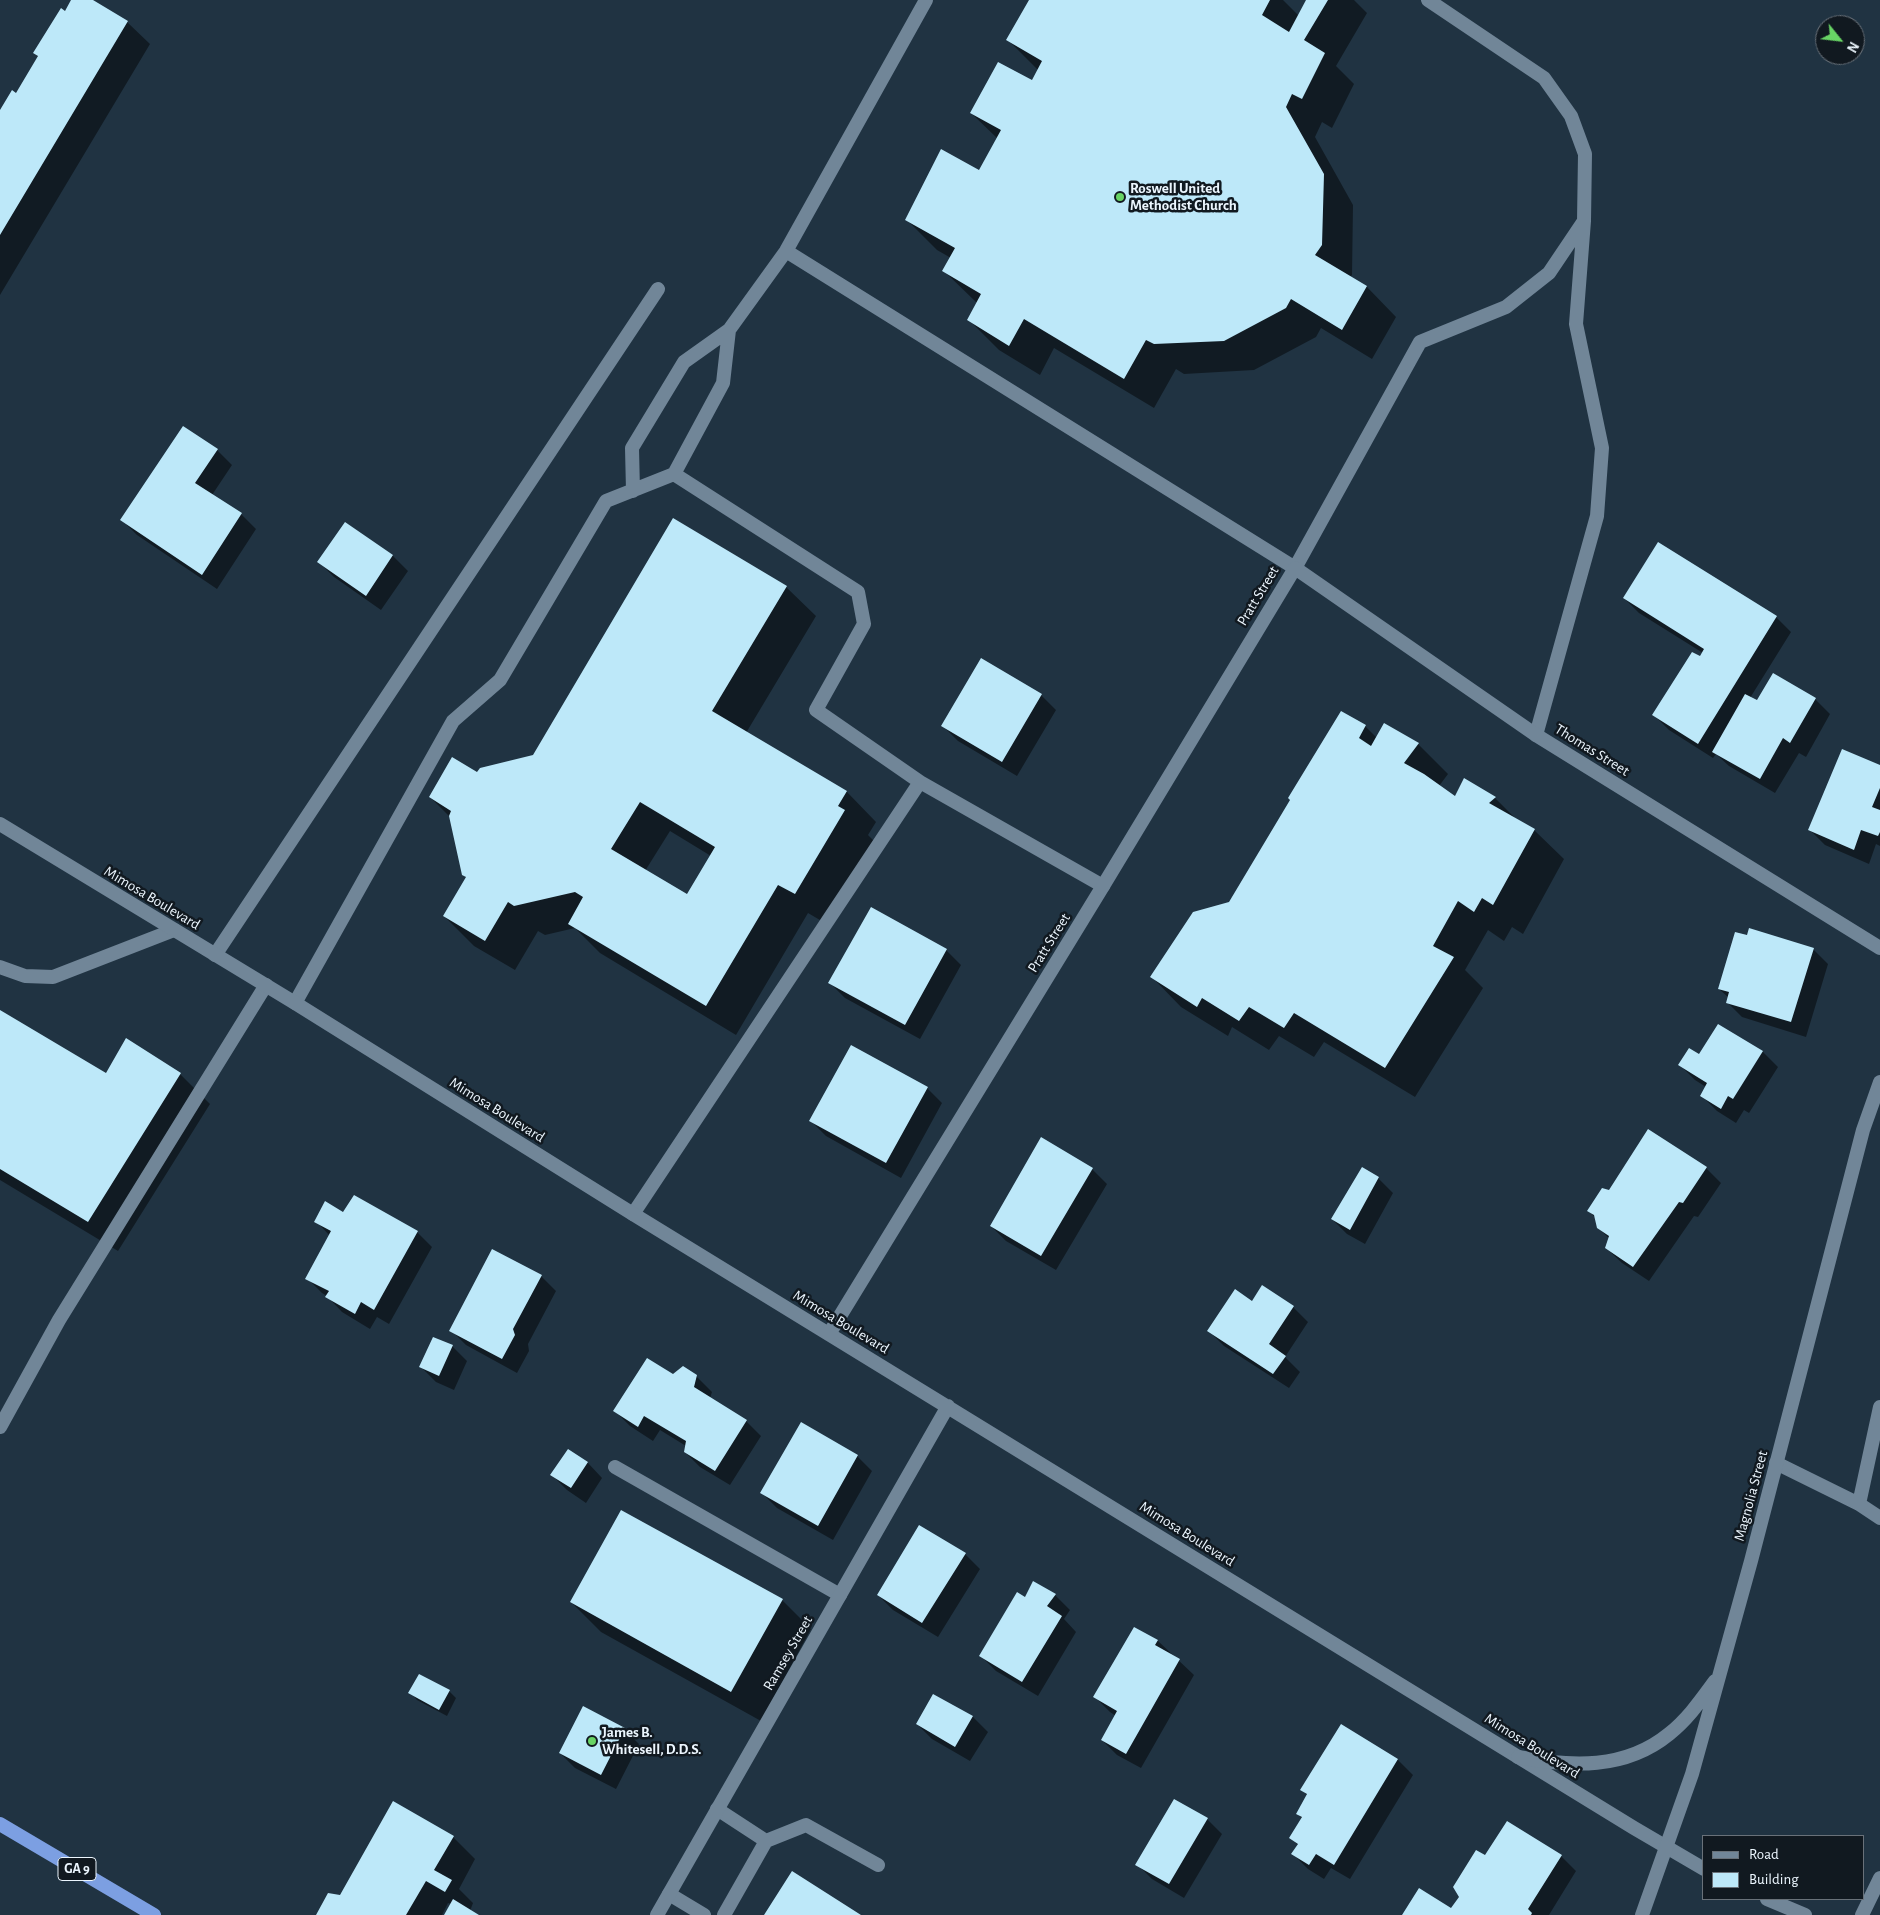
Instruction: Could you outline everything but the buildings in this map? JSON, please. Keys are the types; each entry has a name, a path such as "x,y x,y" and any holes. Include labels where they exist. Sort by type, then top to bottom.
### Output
{"highway":[{"name":"GA 9","path":"0,1824 154,1915"}],"street":[{"path":"633,491 632,448 684,362 729,330 786,251 926,0"},
{"path":"1428,0 1544,78 1570,116 1585,154 1584,221 1576,324 1602,448 1597,516 1536,735"},
{"name":"Pratt Street","path":"829,1334 1295,568 1420,342 1506,307 1549,273 1584,221"},
{"name":"Thomas Street","path":"786,251 1295,568 1536,735 1880,948"},
{"path":"214,955 658,290"},
{"path":"296,1003 454,721 500,680 606,500 674,474 723,383 729,330"},
{"path":"674,474 858,592 864,624 816,710 920,782 1103,886"},
{"path":"633,1214 920,782"},
{"name":"Mimosa Boulevard","path":"0,824 296,1003 633,1214 1666,1848 1702,1868"},
{"path":"0,967 25,976 53,977 174,930"},
{"path":"0,1427 59,1320 266,986"},
{"name":"Magnolia Street","path":"1642,1915 1692,1774 1863,1130 1880,1082"},
{"name":"Ramsey Street","path":"657,1915 948,1406"},
{"path":"1859,1504 1880,1407"},
{"path":"1776,1462 1859,1504 1880,1518"},
{"path":"615,1467 840,1595"},
{"path":"1518,1757 1553,1764 1594,1764 1627,1758 1669,1734 1693,1711 1720,1674"},
{"path":"717,1809 766,1841"},
{"path":"724,1915 766,1841 806,1825 878,1865"},
{"path":"1862,1915 1880,1878"},
{"path":"669,1894 704,1915"},
{"path":"1769,1900 1805,1915"}],"place":[{"name":"Roswell United Methodist Church","path":"1120,197"},
{"name":"James B. Whitesell, D.D.S.","path":"592,1741"}]}
